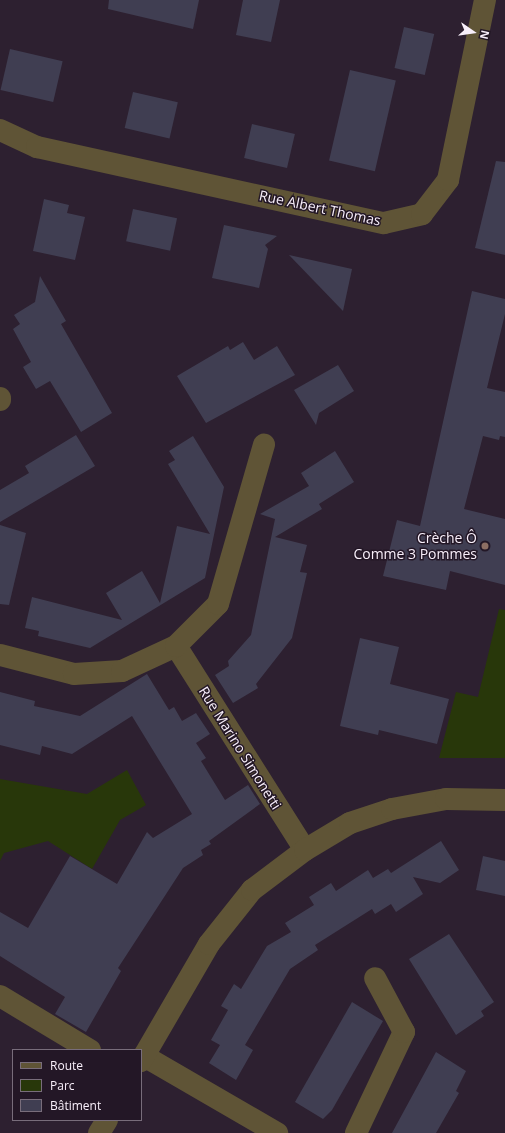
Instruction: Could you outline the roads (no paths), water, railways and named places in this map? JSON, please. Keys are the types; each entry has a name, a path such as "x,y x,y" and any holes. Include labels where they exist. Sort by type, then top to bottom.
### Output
{"street":[{"name":"Rue Albert Thomas","path":"0,130 37,147 384,223 422,214 448,180 485,0"},
{"path":"0,655 81,673 122,671 176,646 218,604 264,445"},
{"name":"Rue Marino Simonetti","path":"176,646 305,850"},
{"path":"276,1133 143,1059 209,944 252,890 305,850 350,823 392,809 446,799 505,800"},
{"path":"356,1133 404,1032 375,978"},
{"path":"0,996 88,1049"},
{"path":"99,1133 106,1121"}],"place":[{"name":"Crèche Ô Comme 3 Pommes","path":"485,546"}]}
